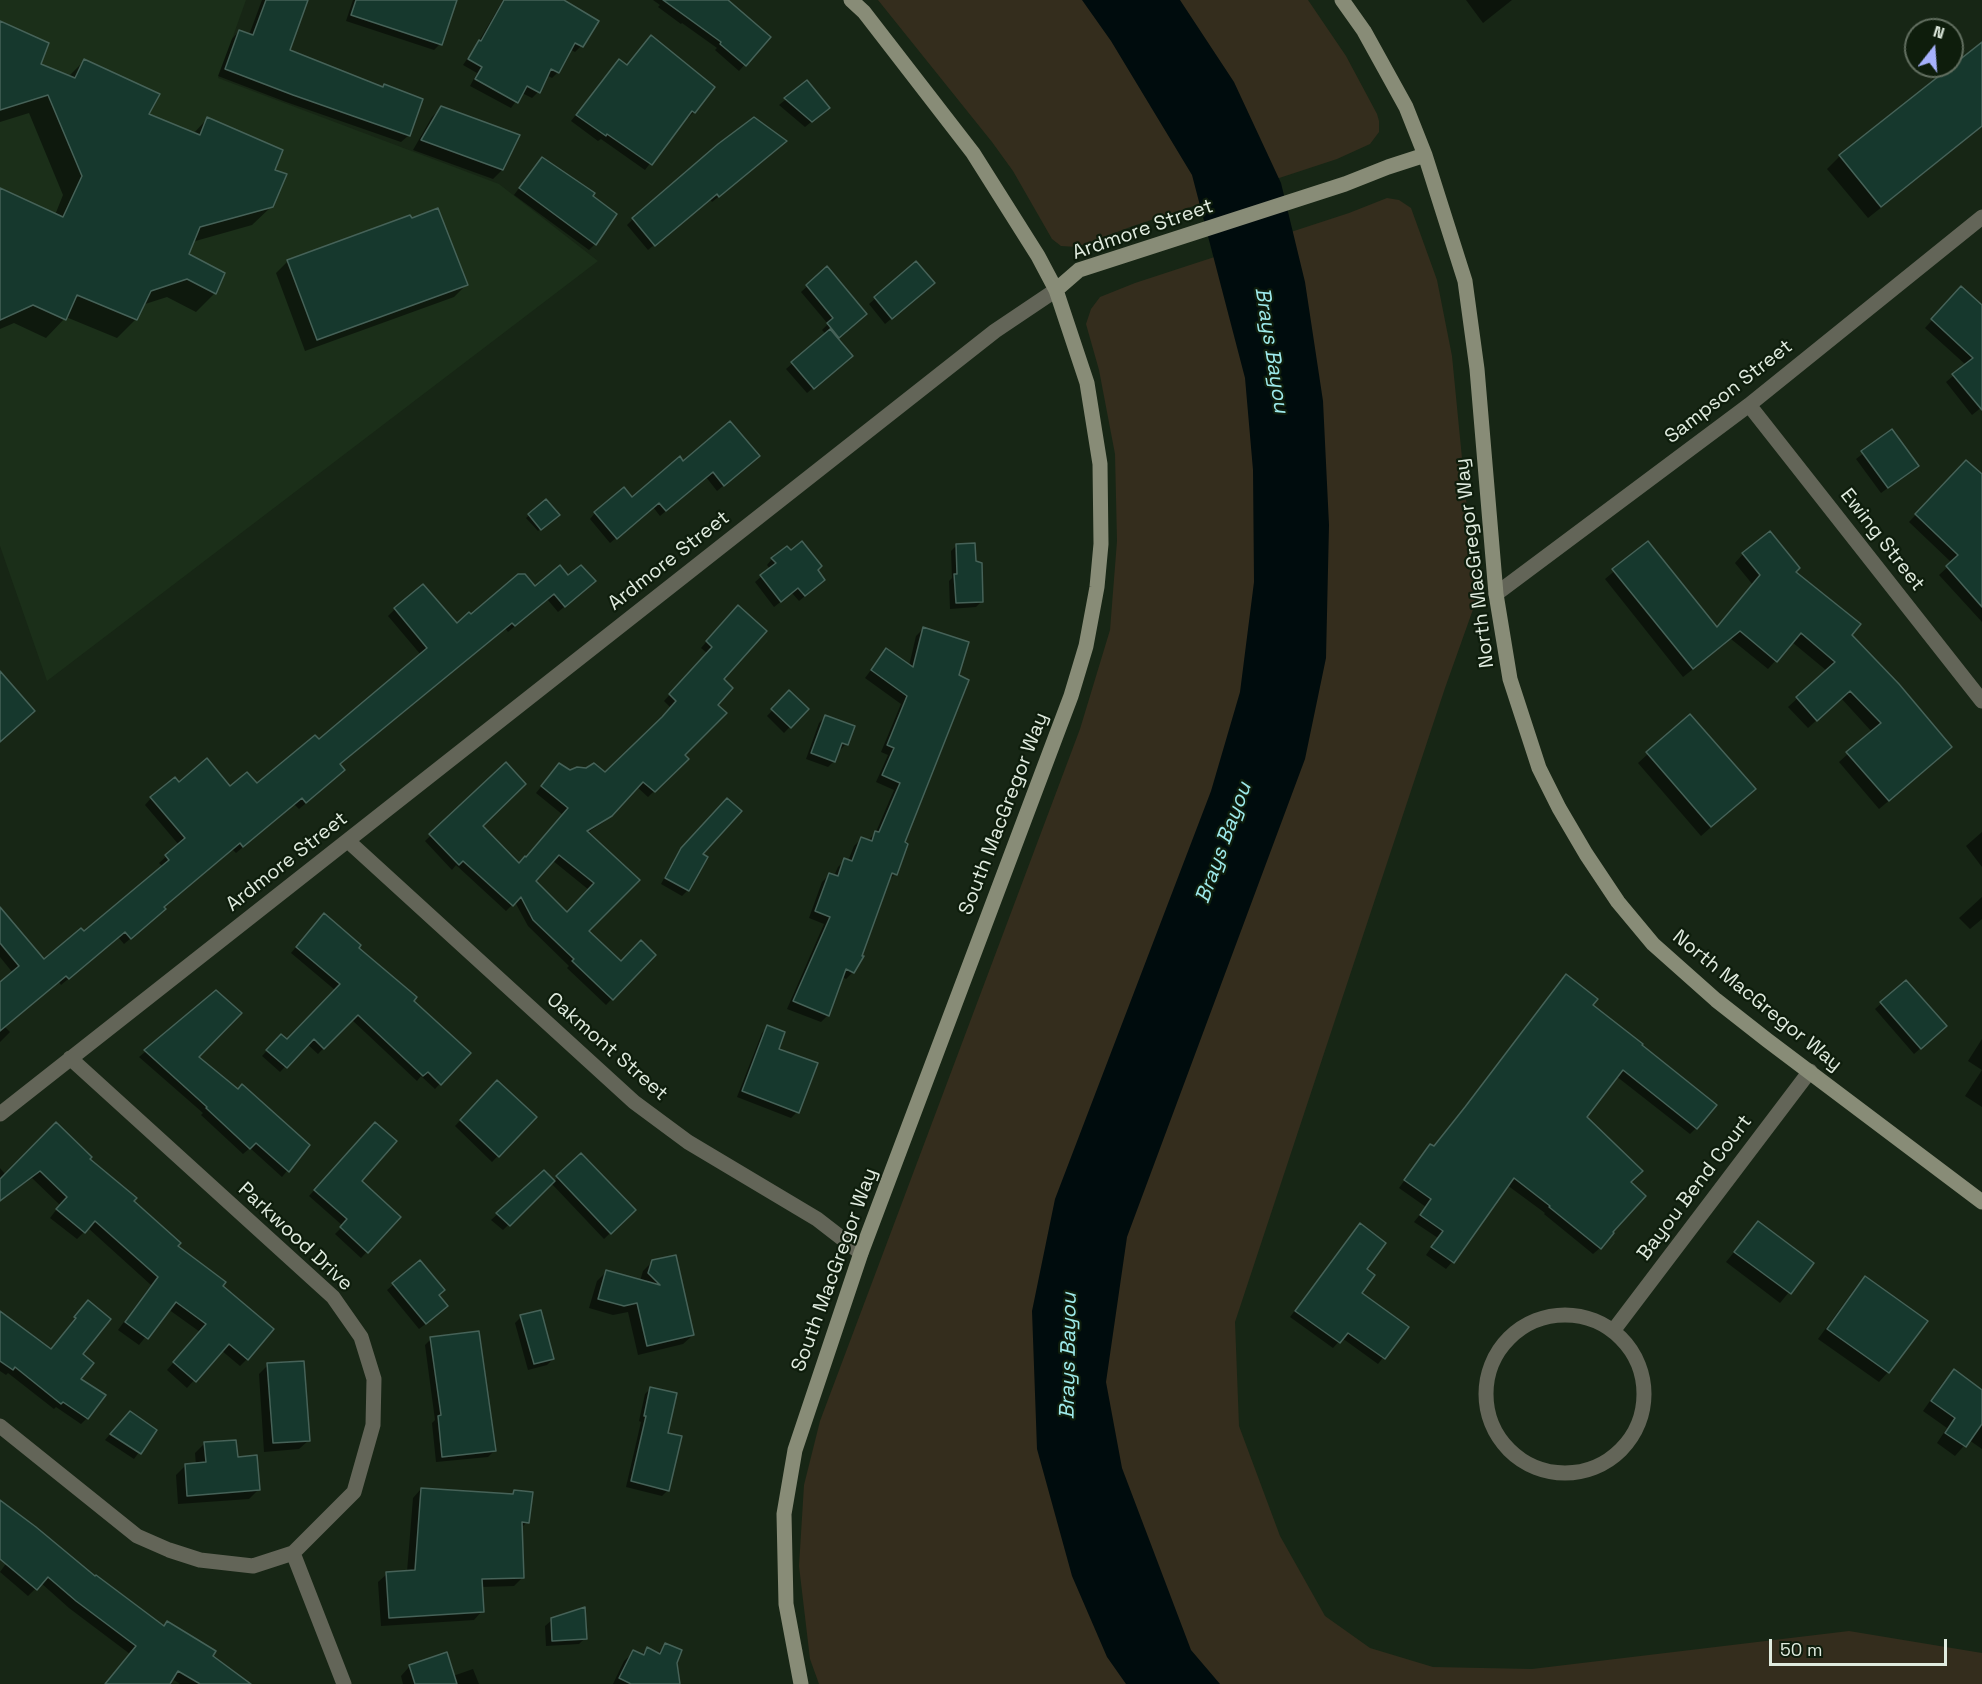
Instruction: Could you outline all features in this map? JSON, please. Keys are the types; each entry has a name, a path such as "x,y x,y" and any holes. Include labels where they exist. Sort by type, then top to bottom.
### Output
{"main road":[{"name":"South MacGregor Way","path":"801,1684 786,1604 784,1514 795,1450 861,1253 1071,696 1086,646 1097,587 1101,544 1100,464 1087,383 1056,290 1038,256 973,153 864,12 851,0"},
{"name":"North MacGregor Way","path":"1342,0 1364,31 1406,107 1425,155 1465,281 1477,369 1496,594 1510,679 1539,768 1558,808 1618,902 1653,944 1716,1000 1767,1040 1982,1202"},
{"name":"Ardmore Street","path":"1056,290 1079,270 1345,184 1425,155"}],"street":[{"name":"Sampson Street","path":"1496,594 1749,405 1981,221"},
{"name":"Ardmore Street","path":"0,1114 995,331 1056,290"},
{"name":"Ewing Street","path":"1749,405 1982,701"},
{"name":"Oakmont Street","path":"348,841 634,1102 688,1142 816,1219 861,1253"},
{"name":"Parkwood Drive","path":"69,1058 333,1297 361,1337 374,1379 373,1425 354,1492 293,1553"},
{"name":"Bayou Bend Court","path":"1613,1331 1810,1071"},
{"path":"1566,1314 1591,1319 1613,1331 1630,1349 1641,1371 1644,1396 1639,1420 1628,1442 1610,1459 1587,1469 1563,1473 1538,1468 1516,1456 1499,1438 1488,1416 1485,1391 1490,1367 1501,1346 1520,1328 1542,1318 1566,1314"},
{"path":"0,1426 137,1536 159,1546 200,1560 253,1566 293,1553 344,1684"}],"shaded area":[{"path":"0,0 246,0 218,78 499,184 598,261 47,681 0,546"},
{"path":"878,0 1308,0 1346,56 1377,114 1379,132 1370,144 1337,159 1133,226 1077,247 1061,246 1052,239 1013,171 992,142"},
{"path":"1387,198 1399,200 1411,208 1437,280 1452,356 1476,601 1445,688 1235,1322 1239,1426 1280,1536 1325,1616 1370,1648 1433,1667 1532,1669 1849,1631 1982,1653 1982,1684 819,1684 810,1659 799,1566 804,1485 820,1421 1080,729 1110,630 1117,541 1115,454 1099,370 1086,324 1091,309 1100,297 1135,283 1349,213"}],"water":[{"name":"Brays Bayou","path":"1082,0 1180,0 1234,82 1281,183 1305,282 1323,401 1329,525 1326,658 1305,759 1127,1237 1106,1382 1122,1468 1191,1650 1220,1684 1126,1684 1107,1657 1072,1576 1037,1449 1032,1311 1055,1199 1211,791 1240,692 1254,582 1253,470 1245,378 1192,175 1111,41"}],"building":[{"path":"266,0 308,0 290,50 383,87 384,84 423,99 410,136 225,69 239,30 253,35"},
{"path":"356,0 457,0 442,45 351,15"},
{"path":"504,0 564,0 599,21 583,47 575,43 559,73 551,69 540,93 527,86 518,103 475,79 482,67 468,59"},
{"path":"663,0 728,0 771,37 746,66 720,44 721,42"},
{"path":"0,21 49,43 41,64 75,78 84,59 160,94 149,114 200,135 207,117 283,150 275,170 287,174 273,207 200,227 189,254 225,273 216,294 187,279 151,291 137,320 77,295 66,320 33,305 0,320 0,188 63,217 82,176 48,95 0,110"},
{"path":"651,35 715,87 695,113 692,111 652,165 576,115 619,59 627,65"},
{"path":"1982,42 1982,126 1881,207 1839,155 1936,78 1964,78 1964,56"},
{"path":"807,80 830,108 812,122 784,98"},
{"path":"441,106 520,135 503,170 421,140"},
{"path":"754,117 787,141 719,197 717,194 655,246 632,218 718,144"},
{"path":"542,157 595,193 593,196 617,214 596,245 519,188"},
{"path":"438,208 468,285 317,340 287,260 410,215 412,218"},
{"path":"916,261 935,283 892,319 874,297"},
{"path":"827,266 867,314 839,338 827,323 833,318 806,285"},
{"path":"1961,286 1982,305 1982,410 1952,374 1973,358 1931,319"},
{"path":"830,329 853,356 814,389 791,362"},
{"path":"730,421 760,456 724,486 713,472 666,511 659,503 617,539 594,512 624,487 632,497 680,456 683,461"},
{"path":"1892,429 1919,466 1888,488 1861,451"},
{"path":"1966,460 1982,474 1982,607 1946,566 1958,555 1915,514"},
{"path":"546,499 560,515 541,530 528,514"},
{"path":"1770,531 1800,568 1796,572 1861,624 1852,635 1899,684 1952,747 1889,801 1846,752 1881,723 1850,691 1817,721 1796,697 1835,662 1801,633 1777,662 1740,631 1693,669 1612,569 1648,541 1717,627 1760,575 1742,553"},
{"path":"802,541 822,566 818,570 825,580 805,596 798,588 781,602 760,575 776,563 771,558 787,546 791,550"},
{"path":"975,543 976,561 982,563 983,602 956,603 954,574 957,574 956,544"},
{"path":"560,565 568,575 581,565 596,581 565,607 554,594 515,626 512,623 340,764 345,770 306,803 302,798 243,847 240,843 164,907 166,909 131,939 125,932 69,979 66,976 0,1031 0,982 19,966 0,943 0,907 44,959 81,928 84,931 169,860 165,855 185,838 150,797 175,777 179,782 207,758 230,786 247,772 257,783 315,735 319,739 427,648 394,608 423,584 457,623 518,574 525,574 535,586"},
{"path":"738,605 767,631 724,679 733,688 718,705 727,713 685,755 689,759 655,792 643,782 612,816 587,831 640,880 589,931 621,961 641,940 656,955 613,1000 533,920 521,897 513,906 463,861 459,865 429,834 506,762 526,784 483,826 519,863 568,808 541,786 559,763 570,770 577,767 586,768 594,763 605,772 676,701 669,694 712,647 706,641","holes":["559,855 594,883 567,912 536,881"]},
{"path":"923,627 969,642 959,675 969,680 905,842 908,844 897,875 892,873 862,956 864,956 854,973 846,969 829,1016 793,1001 830,917 815,911 829,873 838,876 844,858 852,861 861,837 872,841 875,831 879,832 900,783 882,775 894,748 887,745 907,696 871,670 886,648 913,667"},
{"path":"0,671 35,711 0,742"},
{"path":"789,690 809,709 791,728 771,709"},
{"path":"1690,714 1756,789 1711,827 1646,752"},
{"path":"825,715 855,726 848,745 842,743 835,762 811,753"},
{"path":"727,798 742,811 703,854 708,857 689,891 665,878 681,848"},
{"path":"324,913 361,945 359,948 417,997 414,1001 471,1053 441,1085 428,1072 423,1076 358,1015 324,1049 314,1039 287,1068 266,1050 281,1034 287,1039 340,984 296,947"},
{"path":"1566,974 1598,999 1593,1005 1717,1105 1697,1129 1623,1070 1587,1117 1643,1171 1631,1182 1646,1196 1613,1232 1601,1249 1514,1178 1454,1263 1431,1247 1443,1231 1420,1215 1431,1199 1404,1180 1430,1144 1434,1146 1465,1107"},
{"path":"1906,980 1947,1026 1921,1049 1880,1002"},
{"path":"216,990 242,1013 199,1057 238,1089 242,1084 310,1145 289,1172 256,1143 250,1149 144,1050"},
{"path":"767,1025 785,1032 779,1049 818,1063 799,1113 742,1091"},
{"path":"497,1080 537,1117 499,1157 460,1120"},
{"path":"56,1122 92,1157 90,1159 137,1198 134,1201 181,1243 178,1246 226,1282 223,1286 274,1329 248,1360 229,1344 196,1382 173,1362 206,1324 176,1302 148,1339 125,1322 158,1277 95,1221 85,1233 56,1209 67,1197 40,1171 0,1201 0,1179"},
{"path":"375,1122 397,1141 362,1181 401,1217 368,1253 340,1227 347,1219 314,1190"},
{"path":"581,1153 636,1210 611,1234 556,1176"},
{"path":"544,1170 555,1181 510,1226 496,1213"},
{"path":"1758,1221 1814,1263 1791,1294 1734,1252"},
{"path":"1360,1223 1386,1243 1367,1269 1375,1275 1362,1293 1409,1327 1385,1359 1348,1333 1340,1343 1295,1311"},
{"path":"676,1255 694,1335 647,1346 637,1303 624,1306 598,1299 606,1270 660,1285 648,1273 652,1260"},
{"path":"420,1260 445,1290 439,1295 448,1306 426,1324 392,1283"},
{"path":"1865,1276 1928,1321 1889,1373 1827,1329"},
{"path":"88,1300 111,1319 83,1354 94,1363 81,1379 106,1395 88,1419 63,1402 61,1404 15,1367 13,1370 0,1361 0,1311 51,1349"},
{"path":"541,1310 554,1359 534,1364 520,1315"},
{"path":"479,1331 496,1451 442,1457 438,1416 441,1415 430,1337"},
{"path":"304,1361 310,1441 273,1443 267,1363"},
{"path":"1954,1369 1982,1390 1982,1424 1966,1447 1945,1433 1955,1418 1931,1401"},
{"path":"650,1387 677,1393 668,1433 682,1436 669,1491 631,1481 646,1416 644,1416"},
{"path":"130,1411 157,1430 141,1454 110,1434"},
{"path":"236,1440 238,1457 257,1455 260,1490 187,1496 185,1464 206,1462 204,1442"},
{"path":"421,1488 513,1494 514,1490 533,1492 529,1523 522,1522 524,1578 482,1579 484,1612 389,1618 386,1572 415,1570"},
{"path":"0,1500 95,1576 164,1626 167,1621 216,1651 213,1656 251,1684 200,1684 178,1671 170,1684 105,1684 136,1646 48,1577 37,1590 0,1559"},
{"path":"585,1607 587,1639 552,1641 551,1618"},
{"path":"665,1643 682,1650 677,1663 680,1684 631,1684 619,1678 633,1650 644,1655 647,1647 660,1654"},
{"path":"447,1652 457,1684 415,1684 409,1665"}]}
